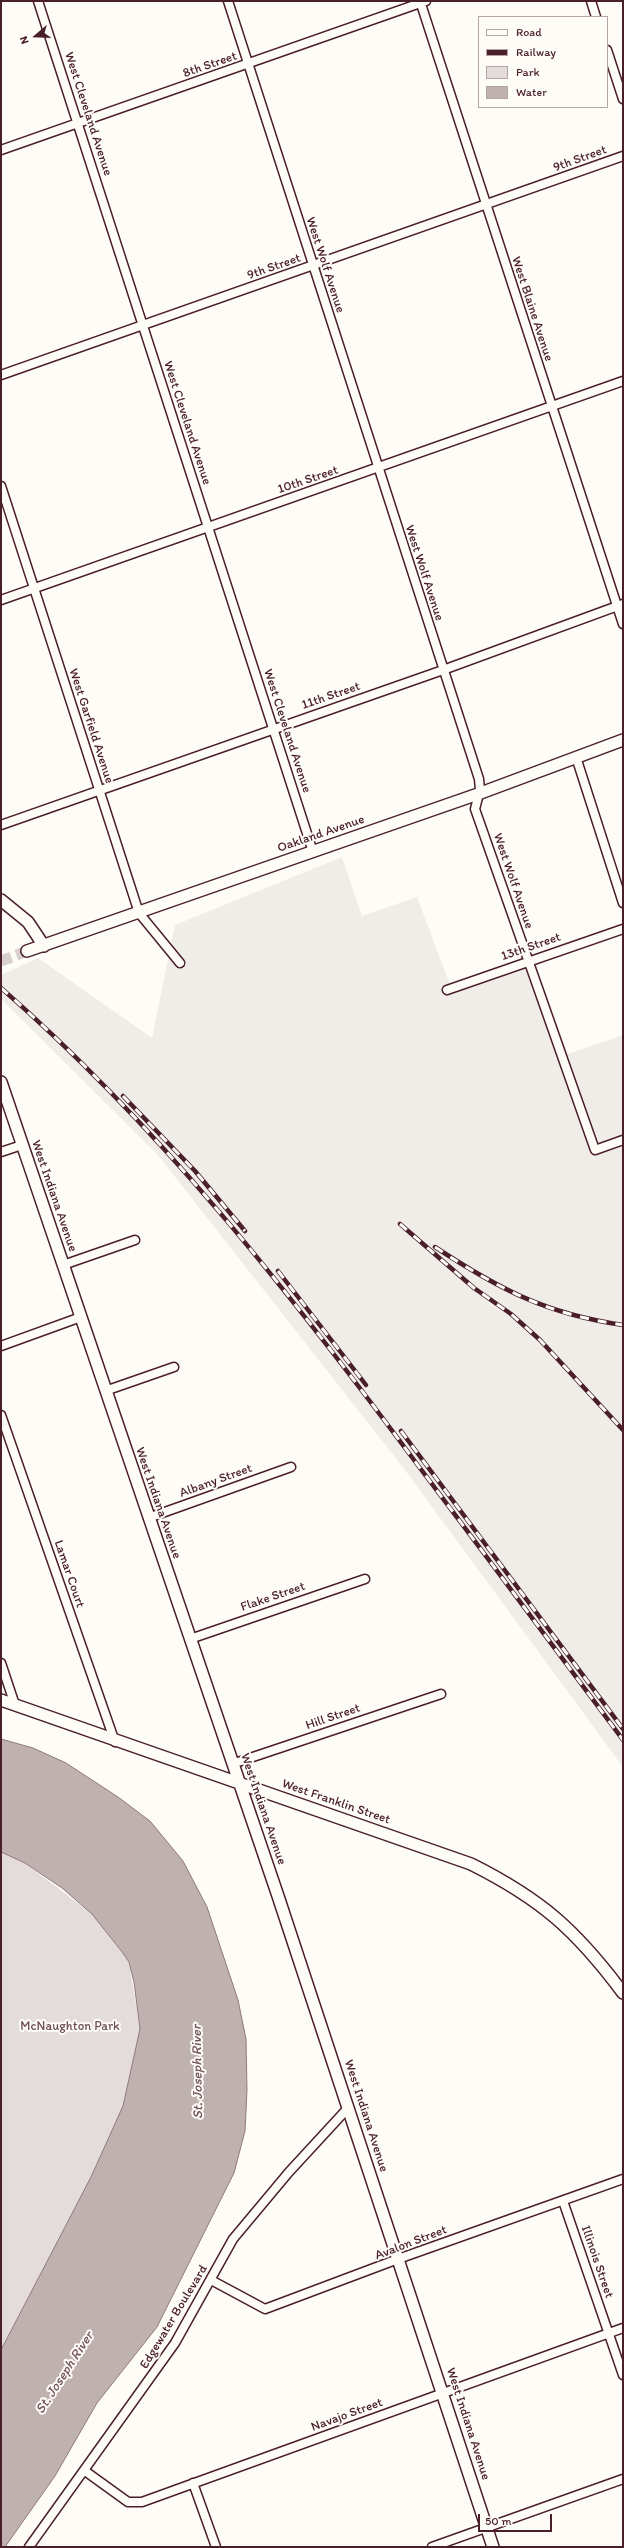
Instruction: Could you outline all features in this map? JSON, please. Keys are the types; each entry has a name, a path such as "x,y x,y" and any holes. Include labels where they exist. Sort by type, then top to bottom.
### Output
{"street":[{"name":"West Cleveland Avenue","path":"38,1 313,852"},
{"name":"West Wolf Avenue","path":"228,1 479,779 475,809 595,1150 623,1140"},
{"path":"591,1 596,16"},
{"name":"8th Street","path":"1,150 422,2"},
{"name":"West Blaine Avenue","path":"422,2 552,407 620,605 623,624"},
{"path":"608,53 623,99"},
{"name":"9th Street","path":"1,375 143,324 314,267 623,156"},
{"name":"10th Street","path":"1,600 623,381"},
{"name":"West Garfield Avenue","path":"1,486 139,913 180,963"},
{"name":"11th Street","path":"1,825 273,728 443,670 620,605"},
{"name":"Oakland Avenue","path":"27,951 478,794 623,740"},
{"path":"576,757 623,903"},
{"path":"1,900 28,922 44,946"},
{"name":"13th Street","path":"447,990 528,960 623,929"},
{"name":"West Indiana Avenue","path":"1,1082 239,1783 493,2547"},
{"path":"1,1152 22,1145"},
{"path":"63,1265 135,1240"},
{"path":"1,1346 81,1317"},
{"path":"105,1391 174,1367"},
{"name":"Lamar Court","path":"1,1415 115,1742"},
{"name":"Albany Street","path":"148,1518 291,1467"},
{"name":"Flake Street","path":"190,1639 365,1579"},
{"path":"1,1663 15,1705"},
{"name":"Hill Street","path":"232,1764 441,1694"},
{"name":"West Franklin Street","path":"1,1700 115,1742 435,1850 502,1880 534,1899 579,1938 623,1993"},
{"name":"Edgewater Boulevard","path":"29,2547 85,2471 175,2343 233,2239 294,2167 348,2108"},
{"name":"Avalon Street","path":"211,2280 266,2310 398,2259 623,2179"},
{"name":"Illinois Street","path":"564,2200 623,2376"},
{"name":"Navajo Street","path":"85,2471 128,2502 142,2502 623,2328"},
{"path":"432,2547 623,2479"},
{"path":"193,2483 216,2547"}],"shaded area":[{"path":"342,857 362,916 417,897 450,985 532,954 568,1054 623,1035 623,1767 405,1470 157,1154 1,999 1,975 38,958 152,1038 175,925"}],"green space":[{"name":"McNaughton Park","path":"1,1852 25,1863 92,1914 129,1962 140,2029 123,2106 91,2177 1,2350"}],"water":[{"name":"St. Joseph River","path":"1,1739 33,1748 66,1763 118,1797 150,1821 183,1861 207,1907 238,2000 246,2039 247,2090 245,2131 234,2173 157,2327 97,2403 55,2476 5,2547 1,2547 1,2350 91,2177 123,2106 140,2029 134,1982 129,1962 122,1952 92,1914 62,1888 25,1863 1,1852"}],"tunnel":[{"path":"1,961 27,951"}],"railway":[{"path":"1,988 59,1041 169,1154 270,1273 367,1397 623,1740"},
{"path":"123,1096 195,1171 245,1231"},
{"path":"400,1224 474,1288 511,1314 540,1340 623,1430"},
{"path":"435,1247 458,1262 524,1298 570,1314 623,1325"},
{"path":"278,1271 366,1385"},
{"path":"401,1431 623,1729"}]}
